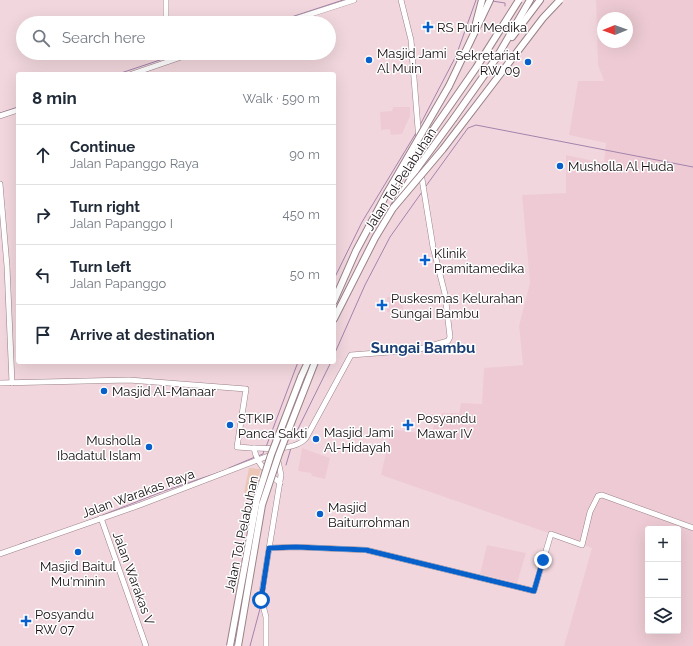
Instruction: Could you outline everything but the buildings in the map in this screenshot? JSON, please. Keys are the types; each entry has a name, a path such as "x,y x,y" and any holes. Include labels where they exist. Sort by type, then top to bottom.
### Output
{"highway":[{"path":"475,31 482,0"},
{"path":"388,193 445,95 490,0"},
{"path":"388,193 392,190 471,74 519,0"},
{"path":"497,57 530,0"},
{"path":"497,57 540,0"},
{"path":"394,207 443,150 543,18 560,0"},
{"name":"Jalan Tol Pelabuhan","path":"336,315 375,238 416,170 497,57"},
{"name":"Jalan Tol Pelabuhan","path":"336,296 356,251 388,193"},
{"name":"Jalan Tol Pelabuhan","path":"230,646 256,500 274,448 307,364"},
{"name":"Jalan Tol Pelabuhan","path":"238,646 262,505 278,454 314,364"}],"street":[{"path":"166,0 166,16"},
{"path":"305,16 354,0"},
{"path":"0,383 129,380 246,389 237,447 280,448 302,443 306,438 352,355 416,350 448,341 450,337 446,299 433,247 424,189 417,132 411,40 401,0"},
{"path":"138,72 171,60"},
{"path":"0,116 16,111"},
{"path":"0,184 7,266 12,383"},
{"path":"254,448 264,470 280,483"},
{"name":"Jalan Warakas Raya","path":"0,554 276,453 280,448"},
{"path":"266,646 264,608 262,601 280,483 281,466 276,453"},
{"path":"269,548 366,550 534,591 551,534 582,545 596,496 600,495 693,528"},
{"name":"Jalan Warakas V","path":"101,518 146,646"}],"shaded area":[{"path":"596,0 693,0 693,646 564,646 592,548 381,475 391,429 426,434 433,429 435,421 441,420 442,413 459,413 461,403 482,404 484,368 523,365 519,326 530,283 522,195 566,193 566,155 604,163 606,143 569,135 578,81 604,81 598,65 597,48 633,48 633,12 597,12 597,32"},
{"path":"393,107 410,107 410,116 402,134 391,135 390,129 381,130 380,112 392,111"},
{"path":"387,297 403,297 403,310 387,312"},
{"path":"302,448 330,458 325,479 312,476 311,473 298,471"},
{"path":"249,468 261,469 251,498 244,492"},
{"path":"487,545 526,553 517,583 480,574"}],"waterway":[{"path":"294,16 343,0"},
{"path":"420,125 456,56 476,0"},
{"path":"492,1 505,3 505,6"},
{"path":"124,72 160,60"},
{"path":"0,113 16,108"},
{"path":"426,186 468,128 476,125 693,167"},
{"path":"336,275 362,222 416,133"},
{"path":"336,350 365,285 390,237 422,192"},
{"path":"266,447 297,364"},
{"path":"294,437 330,364"},
{"path":"286,465 291,448"},
{"path":"258,456 263,454 264,450"},
{"path":"229,468 255,457"},
{"path":"85,522 164,491 226,470"},
{"path":"20,544 48,535"},
{"path":"264,593 265,586"},
{"path":"250,646 261,605"}],"place":[{"name":"RS Puri Medika","path":"428,27"},
{"name":"Masjid Jami Al Muin","path":"369,60"},
{"name":"Sekretariat RW 09","path":"528,62"},
{"name":"Musholla Al Huda","path":"560,166"},
{"name":"Klinik Pramitamedika","path":"425,260"},
{"name":"Puskesmas Kelurahan Sungai Bambu","path":"382,305"},
{"name":"Masjid Al-Manaar","path":"104,391"},
{"name":"STKIP Panca Sakti","path":"230,425"},
{"name":"Posyandu Mawar IV","path":"408,425"},
{"name":"Masjid Jami Al-Hidayah","path":"316,439"},
{"name":"Musholla Ibadatul Islam","path":"149,447"},
{"name":"Masjid Baiturrohman","path":"320,514"},
{"name":"Masjid Baitul Mu'minin","path":"78,552"},
{"name":"Posyandu RW 07","path":"26,621"}],"district":[{"name":"Sungai Bambu","path":"423,348"}],"route":[{"path":"261,600 269,548 296,547 366,550 404,558 534,591 543,560"}]}
